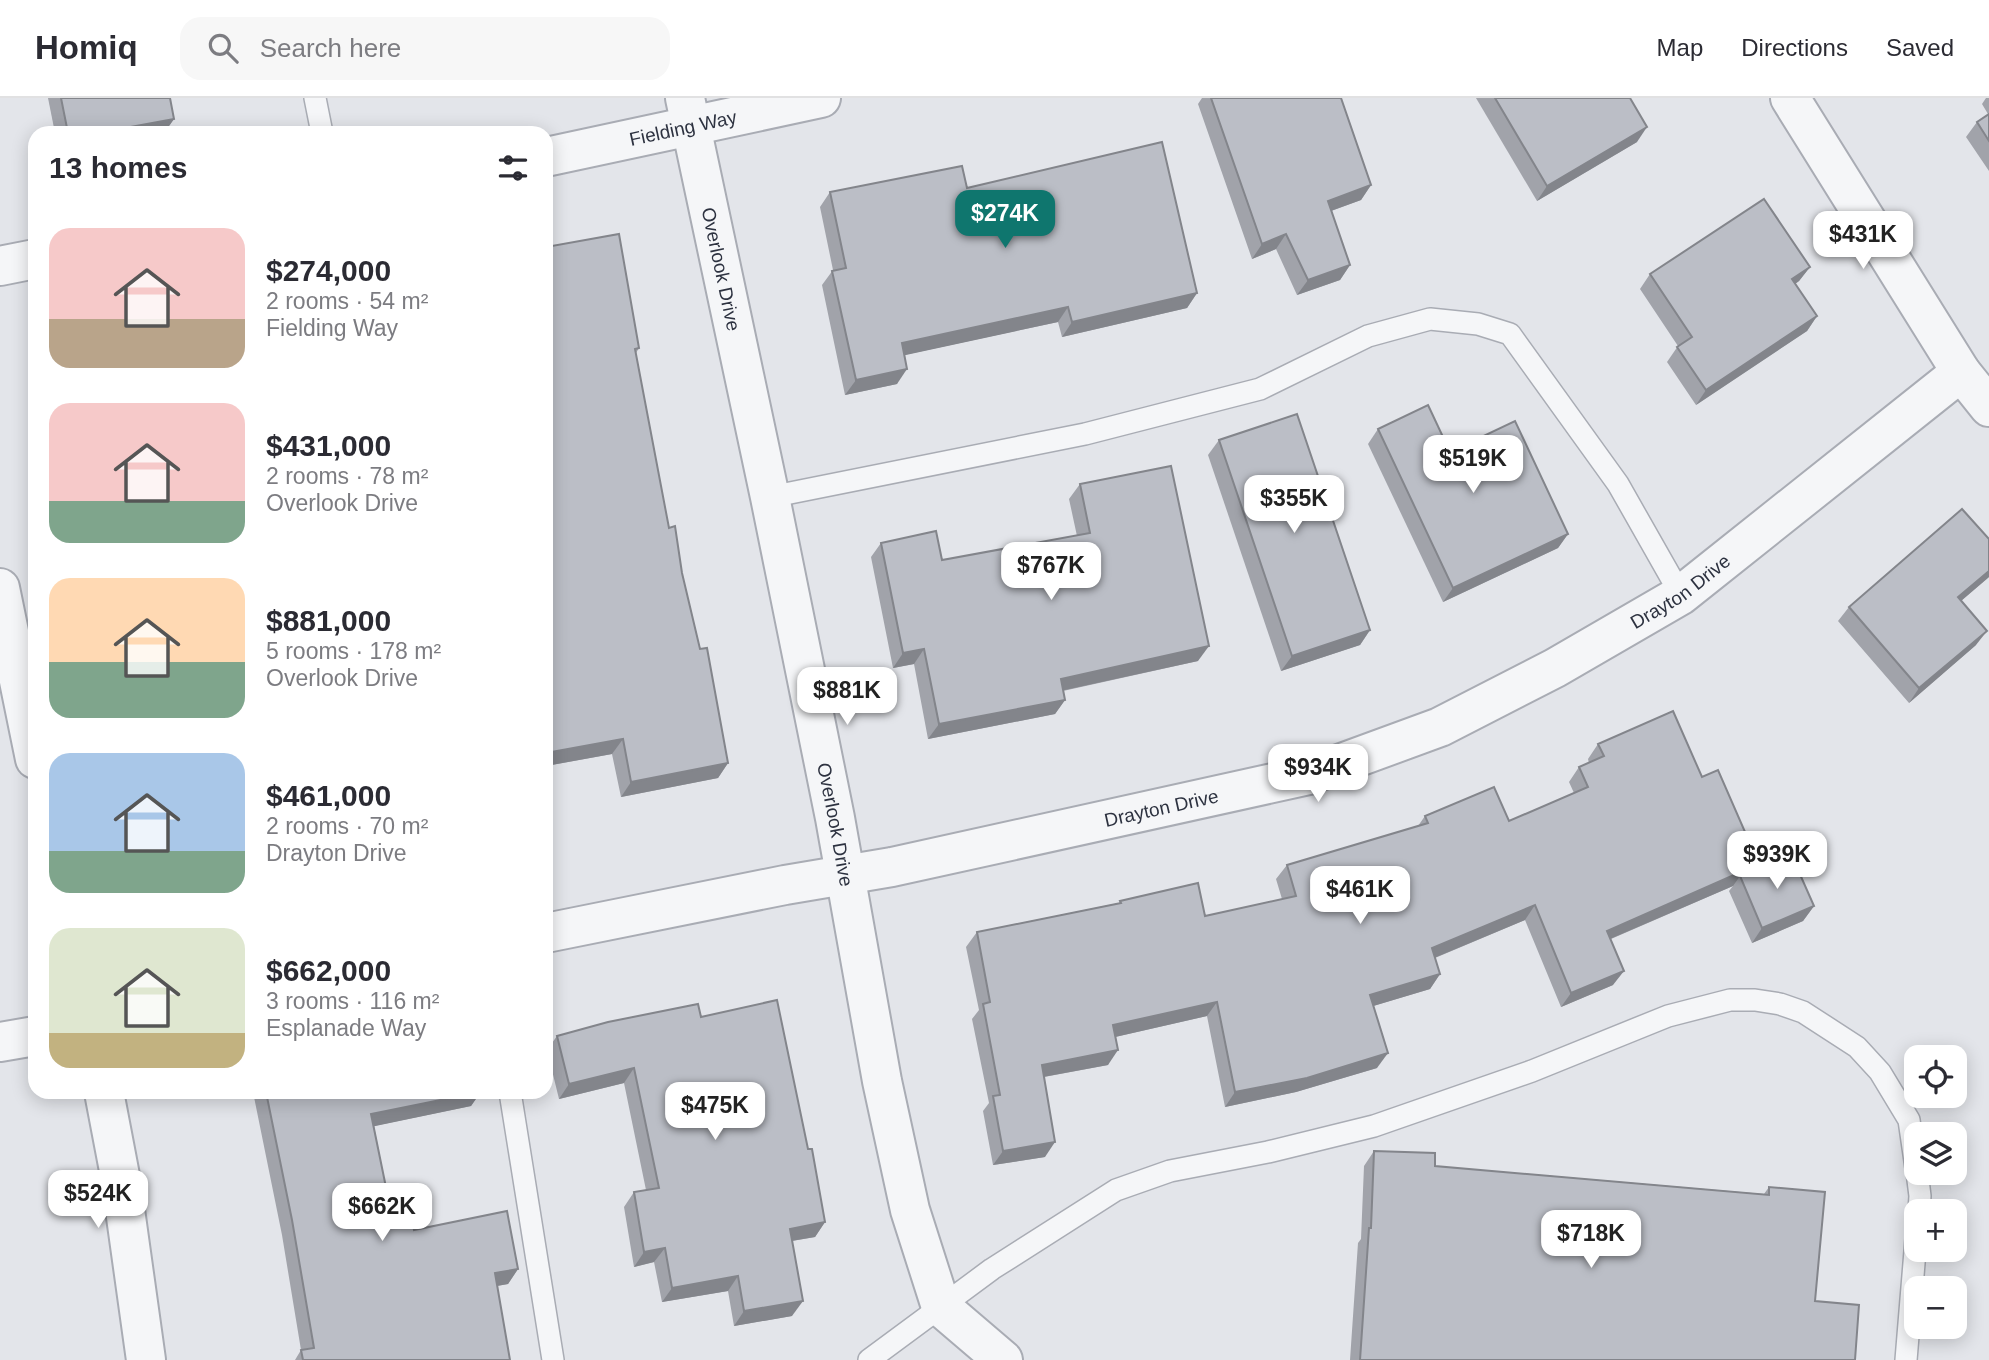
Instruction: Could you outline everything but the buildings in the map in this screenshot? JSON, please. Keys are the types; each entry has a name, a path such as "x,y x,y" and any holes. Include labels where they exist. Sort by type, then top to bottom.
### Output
{"street":[{"name":"Fielding Way","path":"553,155 688,113 821,98"},
{"path":"1790,98 1961,372 1989,407"},
{"name":"Overlook Drive","path":"688,113 770,497 845,875 882,1081 910,1210 941,1307"},
{"path":"0,266 28,260"},
{"name":"Drayton Drive","path":"553,932 892,867 1309,775 1440,727 1555,668 1681,595 1961,372"},
{"path":"0,588 28,725"},
{"path":"0,1042 28,1037"},
{"path":"105,1099 121,1181 146,1360"},
{"path":"941,1307 1003,1360"}],"lane":[{"path":"315,98 321,126"},
{"path":"770,497 1085,434 1260,389 1368,335 1430,319 1478,324 1510,334 1618,484 1681,595"},
{"path":"869,1360 992,1269 1116,1190 1170,1171 1268,1152 1374,1126 1532,1071 1668,1016 1730,1000 1780,1004 1802,1012 1857,1047 1880,1072 1909,1122"},
{"path":"511,1099 553,1360"},
{"path":"1906,1360 1914,1262"}]}
